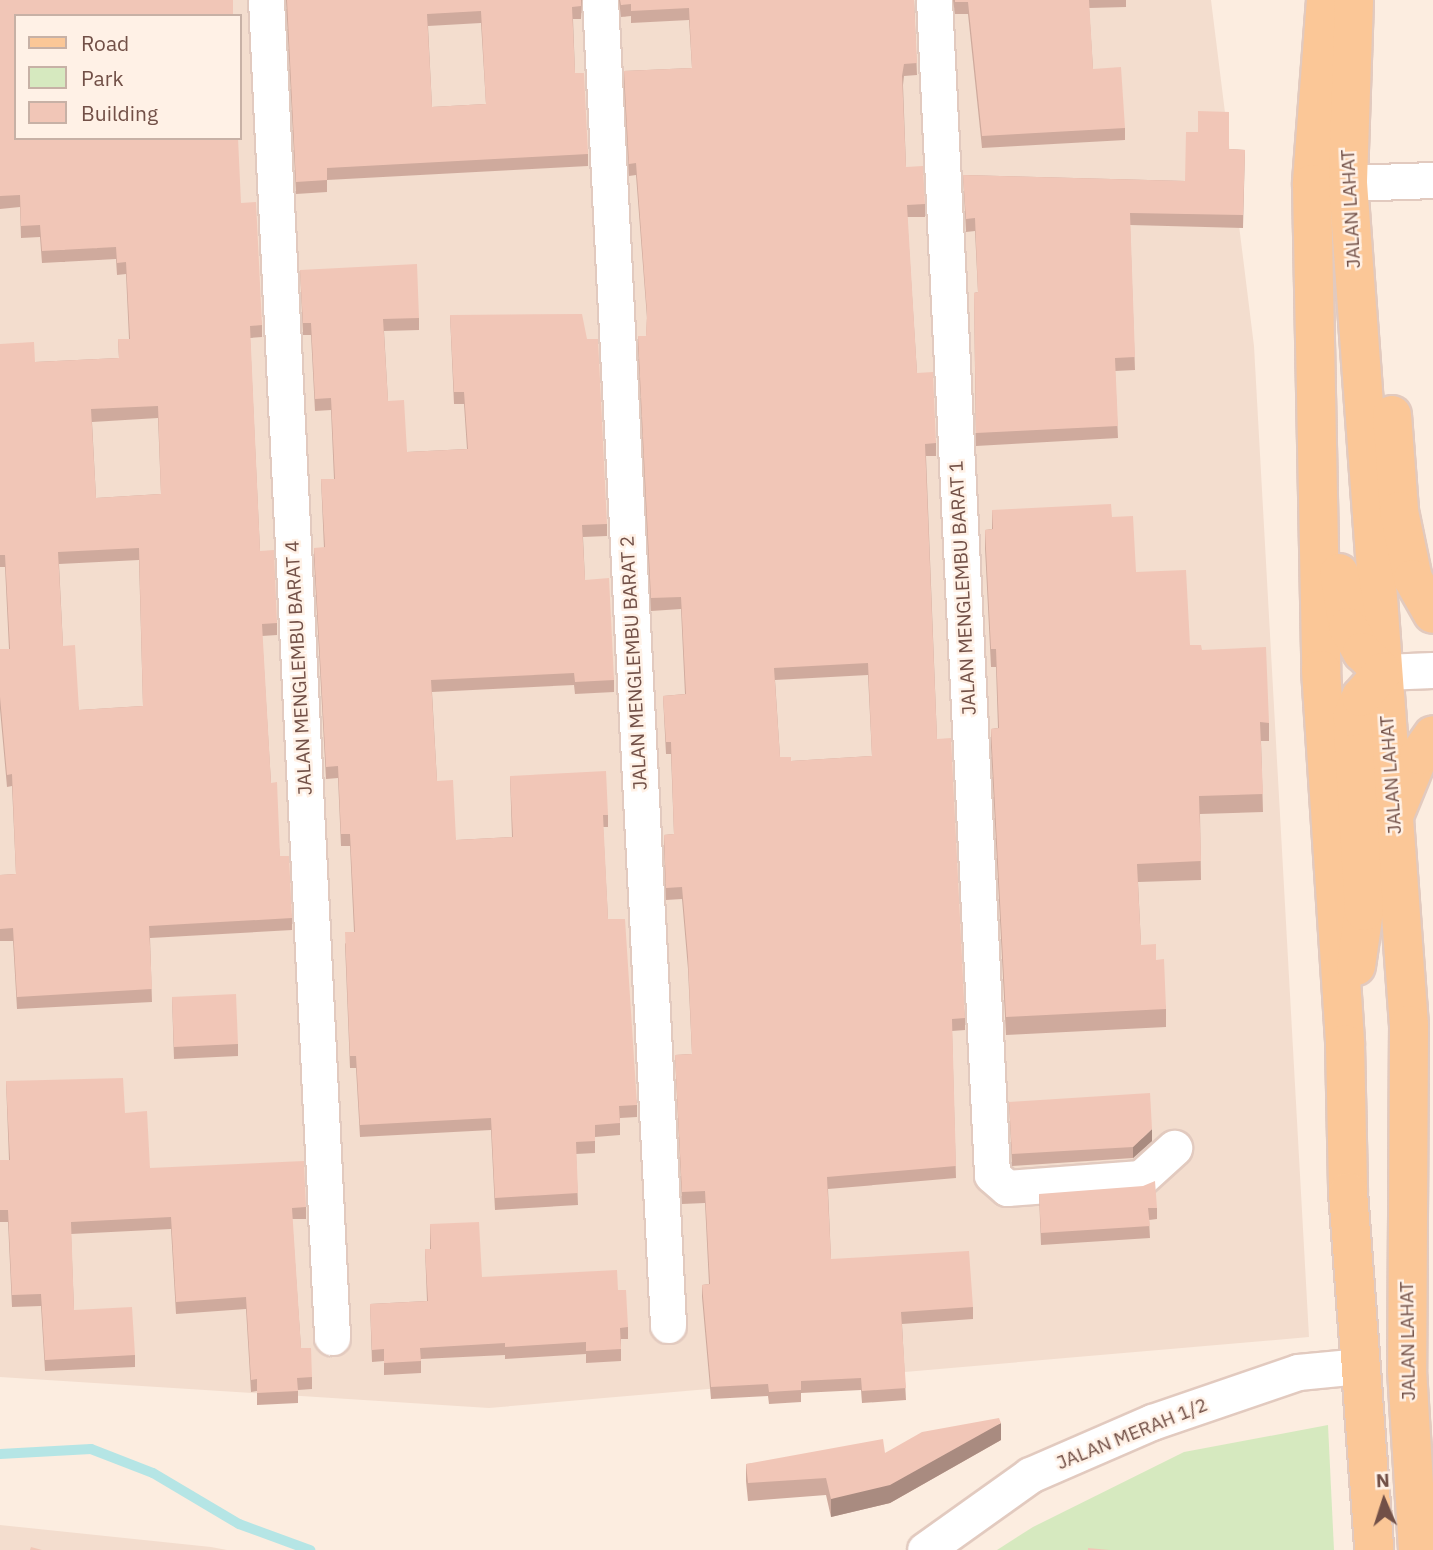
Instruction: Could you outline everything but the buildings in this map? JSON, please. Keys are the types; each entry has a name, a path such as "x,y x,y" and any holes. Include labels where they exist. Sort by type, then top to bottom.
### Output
{"main road":[{"name":"JALAN LAHAT","path":"1326,0 1330,184 1384,672 1409,1025 1407,1370 1418,1550"},
{"name":"JALAN LAHAT","path":"1354,0 1330,184 1314,279 1321,670 1345,1044 1359,1366 1374,1550"},
{"path":"1330,184 1379,307 1399,511 1413,579 1433,614"},
{"path":"1314,279 1341,594 1348,627 1362,652 1384,672 1361,697 1353,717 1364,911 1345,1044"},
{"path":"1394,818 1419,755 1433,735"},
{"path":"1400,1550 1387,1429 1374,1389 1359,1366 1378,1346 1382,1324 1388,1150 1409,1025"}],"street":[{"name":"JALAN MENGLEMBU BARAT 4","path":"266,0 332,1337"},
{"name":"JALAN MENGLEMBU BARAT 2","path":"600,0 668,1325"},
{"name":"JALAN MENGLEMBU BARAT 1","path":"934,0 992,1175 1007,1188 1142,1178 1174,1149"},
{"path":"1330,184 1433,180"},
{"path":"1384,672 1433,670"},
{"name":"JALAN MERAH 1/2","path":"925,1550 1030,1475 1140,1427 1298,1372 1359,1366"}],"shaded area":[{"path":"0,0 1211,0 1254,346 1309,1337 489,1408 0,1377"},
{"path":"0,1525 211,1547 227,1550 0,1550"}],"green space":[{"path":"1328,1425 1334,1550 997,1550 1033,1527 1184,1452"}],"waterway":[{"path":"0,1454 91,1449 153,1473 239,1524 310,1550"}]}
